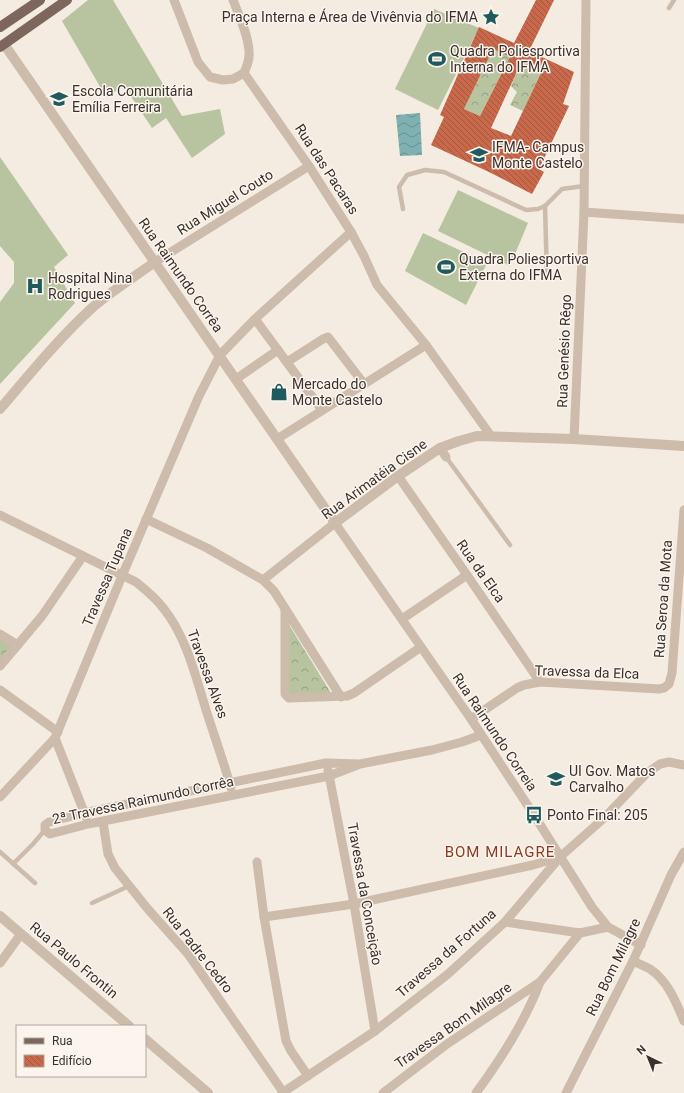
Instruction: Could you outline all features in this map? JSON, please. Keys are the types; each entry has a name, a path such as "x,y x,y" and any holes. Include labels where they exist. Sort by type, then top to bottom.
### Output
{"main road":[{"path":"0,27 40,0"},
{"path":"2,45 62,2"}],"street":[{"path":"174,0 198,62 210,77 223,80 233,79 244,73 248,63 249,52 244,31 233,0"},
{"name":"Rua Genésio Rêgo","path":"574,439 584,212 586,0"},
{"name":"Rua Raimundo Corrêa","path":"2,45 156,262 336,523"},
{"name":"Rua das Pacaras","path":"244,73 309,166 351,232 377,285 426,345 491,436"},
{"name":"Rua Miguel Couto","path":"156,262 309,166"},
{"path":"584,212 684,219"},
{"name":"Travessa Tupana","path":"0,797 57,735 146,519 199,396 220,355 255,319 351,232"},
{"path":"0,409 48,353 93,307 123,284 156,262"},
{"path":"255,319 322,410"},
{"path":"287,362 328,337 364,384"},
{"path":"277,438 426,345"},
{"path":"236,379 278,350"},
{"name":"Rua Arimatéia Cisne","path":"263,580 398,476 443,453 459,441 491,436 574,439 684,446"},
{"name":"Rua da Elca","path":"398,476 540,682"},
{"name":"Rua Seroa da Mota","path":"664,688 669,684 672,673 684,510"},
{"name":"Travessa Alves","path":"0,515 136,582 154,596 175,624 185,646 232,795"},
{"path":"146,519 207,548 263,580 274,590 341,697"},
{"name":"Rua Raimundo Correia","path":"336,523 471,719 592,907 608,927 640,945"},
{"path":"0,666 42,616 83,556"},
{"path":"402,619 467,575"},
{"path":"285,609 286,694 289,698 341,697 354,693 421,647"},
{"path":"0,634 18,645"},
{"name":"Travessa da Elca","path":"471,719 517,688 540,682 659,689 664,688"},
{"path":"0,690 57,735 88,824"},
{"path":"360,764 432,750 481,735"},
{"name":"Travessa da Fortuna","path":"283,1093 375,1030 448,974 506,922 560,857 603,819 653,768 669,762 684,765"},
{"name":"2ª Travessa Raimundo Corrêa","path":"326,763 360,764 329,776 88,824 50,834 45,830 45,825 49,822 84,813 326,763"},
{"name":"Travessa da Conceição","path":"326,763 354,904 375,1030"},
{"name":"Rua Padre Cedro","path":"103,822 108,854 115,868 188,954 283,1093"},
{"name":"Rua Bom Milagre","path":"566,1093 633,962 671,875 684,852"},
{"path":"264,917 354,904 533,865 560,857"},
{"path":"257,862 264,917 286,1041 308,1076"},
{"name":"Rua Paulo Frontin","path":"0,916 128,1025"},
{"path":"506,922 580,933 608,927"},
{"name":"Travessa Bom Milagre","path":"383,1093 441,1048 540,982 580,933"},
{"path":"0,963 21,934"},
{"path":"633,962 650,970 664,982 673,996 684,1021"},
{"name":"Travessa Bom Milagre","path":"476,1093 505,1051 536,993 540,982"},
{"path":"146,1040 208,1093"}],"lane":[{"path":"669,8 674,0"},
{"path":"403,209 399,187 407,175 425,170 444,172 526,210 538,209 545,206 562,189 584,186"},
{"path":"545,206 547,278"},
{"path":"443,453 510,545"},
{"path":"13,864 34,844 45,830"},
{"path":"0,852 35,883"},
{"path":"92,903 129,886"}],"green space":[{"path":"88,0 113,0 182,116 220,109 225,134 192,158 166,118 152,128 124,86 106,97 62,21"},
{"name":"Quadra Poliesportiva Interna do IFMA","path":"434,9 479,28 438,110 395,89"},
{"path":"493,49 510,57 480,116 464,109"},
{"path":"521,63 542,71 523,111 510,105 517,92 511,86"},
{"name":"Hospital Nina Rodrigues","path":"0,157 68,255 54,267 75,303 0,384 0,302 14,283 14,262 0,246"},
{"path":"458,190 528,223 510,266 438,231"},
{"name":"Quadra Poliesportiva Externa do IFMA","path":"423,233 487,263 466,305 405,271"},
{"path":"288,623 331,693 288,696"},
{"path":"0,637 13,645 0,661"}],"water":[{"path":"420,113 422,155 400,156 396,115"}],"building":[{"path":"536,0 554,0 529,51 574,72 563,104 569,106 539,169 544,172 532,194 431,145 444,117 440,115 479,27 514,43","holes":["493,49 510,57 480,116 464,109","521,63 542,71 511,136 491,128"]}],"place":[{"name":"Praça Interna e Área de Vivênvia do IFMA","path":"491,17"},
{"name":"Quadra Poliesportiva Interna do IFMA","path":"437,59"},
{"name":"Escola Comunitária Emília Ferreira","path":"59,99"},
{"name":"IFMA- Campus Monte Castelo","path":"479,155"},
{"name":"Quadra Poliesportiva Externa do IFMA","path":"446,267"},
{"name":"Hospital Nina Rodrigues","path":"35,286"},
{"name":"Mercado do Monte Castelo","path":"279,392"},
{"name":"UI Gov. Matos Carvalho","path":"556,779"},
{"name":"Ponto Final: 205","path":"534,815"}],"district":[{"name":"BOM MILAGRE","path":"500,852"}]}
